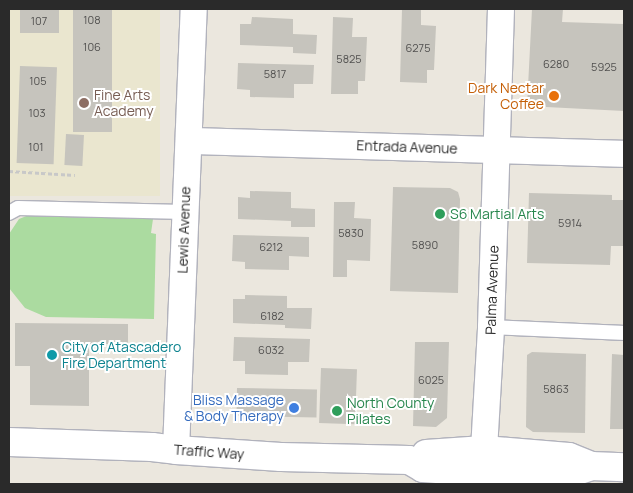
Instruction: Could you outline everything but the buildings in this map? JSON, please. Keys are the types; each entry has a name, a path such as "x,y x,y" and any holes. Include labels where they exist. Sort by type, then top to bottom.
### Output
{"street":[{"name":"Lewis Avenue","path":"176,450 194,9"},
{"name":"Palma Avenue","path":"484,450 491,327 501,9"},
{"name":"Entrada Avenue","path":"189,141 624,154"},
{"name":"Traffic Way","path":"9,442 152,446 176,450 281,457 409,460 422,454 484,450 569,457 591,466 624,467"},
{"name":"Traffic Way","path":"409,460 423,468 491,473 571,473 591,466"}],"lane":[{"path":"9,213 18,208 185,212"},
{"path":"491,327 624,333"}],"path":[{"path":"9,171 75,175"}],"shaded area":[{"name":"Fine Arts Academy","path":"9,9 160,9 160,196 9,196"}],"green space":[{"path":"29,215 153,219 151,233 156,234 154,319 46,317 25,308 9,288 9,234 19,219"}],"place":[{"name":"Dark Nectar Coffee","path":"554,96"},
{"name":"Fine Arts Academy","path":"84,103"},
{"name":"S6 Martial Arts","path":"440,214"},
{"name":"City of Atascadero Fire Department","path":"52,355"},
{"name":"Bliss Massage & Body Therapy","path":"294,408"},
{"name":"North County Pilates","path":"337,411"}]}
